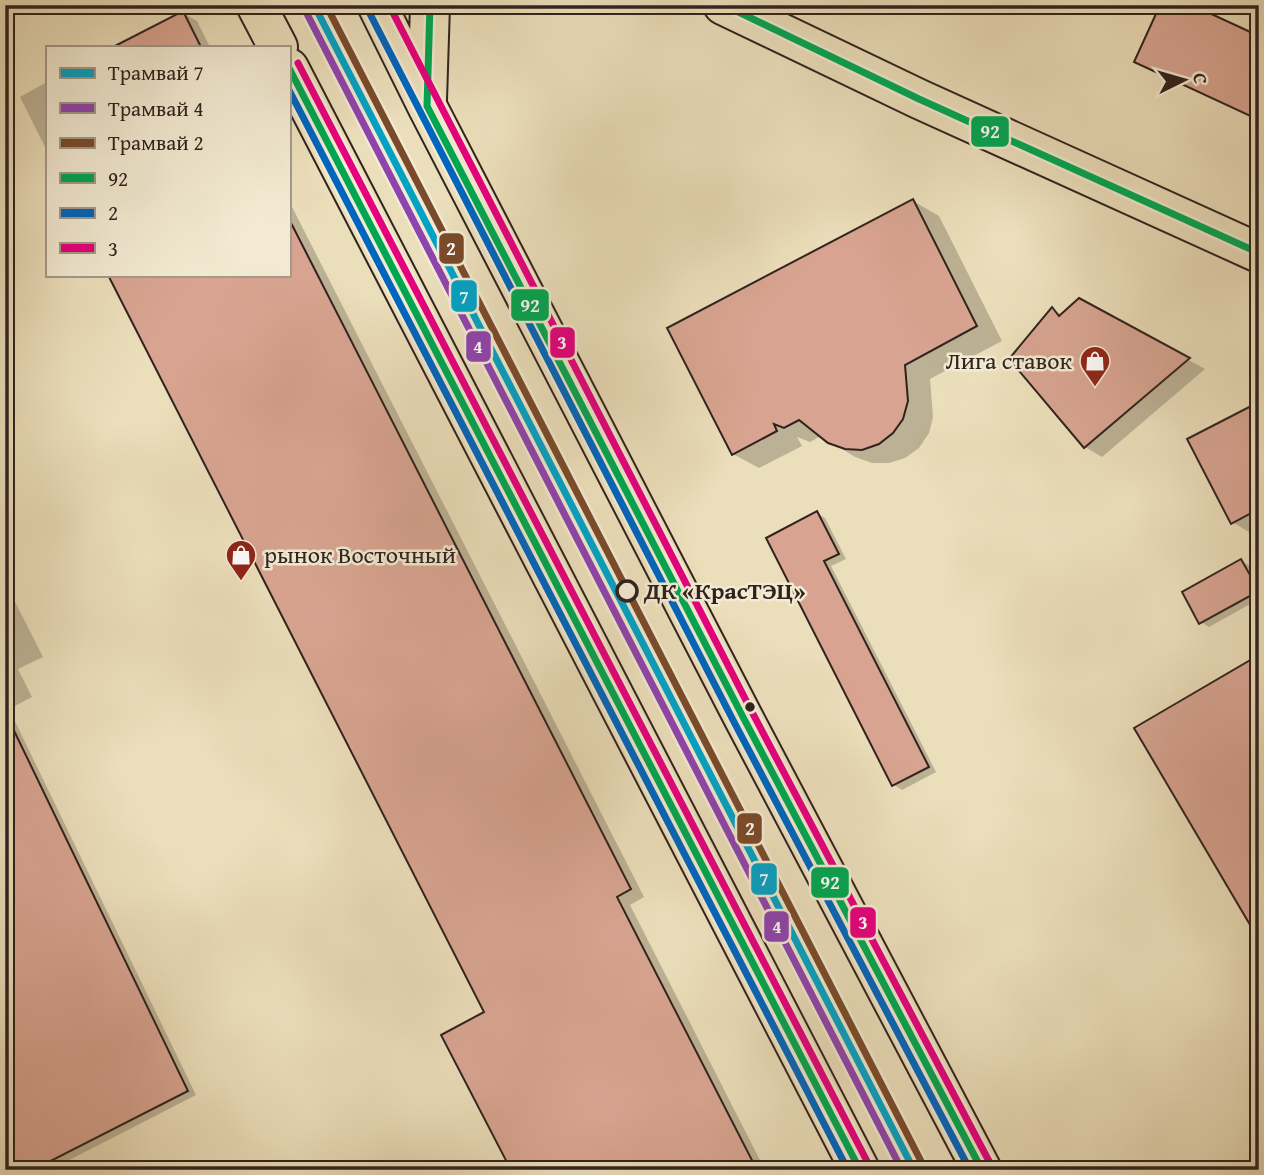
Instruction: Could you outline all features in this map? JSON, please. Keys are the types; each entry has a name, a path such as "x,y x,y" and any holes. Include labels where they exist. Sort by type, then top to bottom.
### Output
{"main road":[{"path":"256,5 277,46"},
{"path":"377,5 743,717 982,1170"},
{"path":"427,106 430,5"},
{"path":"723,5 919,99 1259,253"},
{"path":"290,70 860,1170"}],"building":[{"path":"1160,5 1192,5 1259,36 1259,120 1134,62"},
{"path":"183,11 200,46 115,46"},
{"path":"913,199 977,326 905,365 908,401 903,419 893,433 879,444 862,450 845,449 828,443 799,420 784,428 774,424 777,431 732,455 667,328"},
{"path":"290,221 631,889 617,897 757,1170 511,1170 441,1035 484,1012 109,276 290,276"},
{"path":"1079,298 1190,358 1084,448 1009,359 1052,307 1059,316"},
{"path":"1259,402 1259,509 1231,524 1187,439"},
{"path":"817,511 839,554 824,561 929,767 892,786 766,538"},
{"path":"1241,559 1259,591 1199,624 1182,592"},
{"path":"1259,655 1259,940 1134,728"},
{"path":"5,712 188,1091 33,1170 5,1170"}],"tram line":[{"name":"7","path":"314,5 914,1170"},
{"name":"2","path":"326,5 923,1165"},
{"name":"4","path":"305,10 902,1170"}],"transit line":[{"name":"3","path":"389,5 752,712 991,1165"},
{"name":"92","path":"430,5 427,106 743,717 982,1170"},
{"name":"92","path":"724,5 919,99 1259,253"},
{"name":"2","path":"368,10 734,722 970,1170"},
{"name":"3","path":"298,63 869,1165"},
{"name":"92","path":"290,70 860,1170"},
{"name":"2","path":"290,92 848,1170"}],"place":[{"name":"Лига ставок","path":"1095,388"},
{"name":"рынок Восточный","path":"241,582"},
{"name":"ДК «КрасТЭЦ»","path":"627,591"}]}
